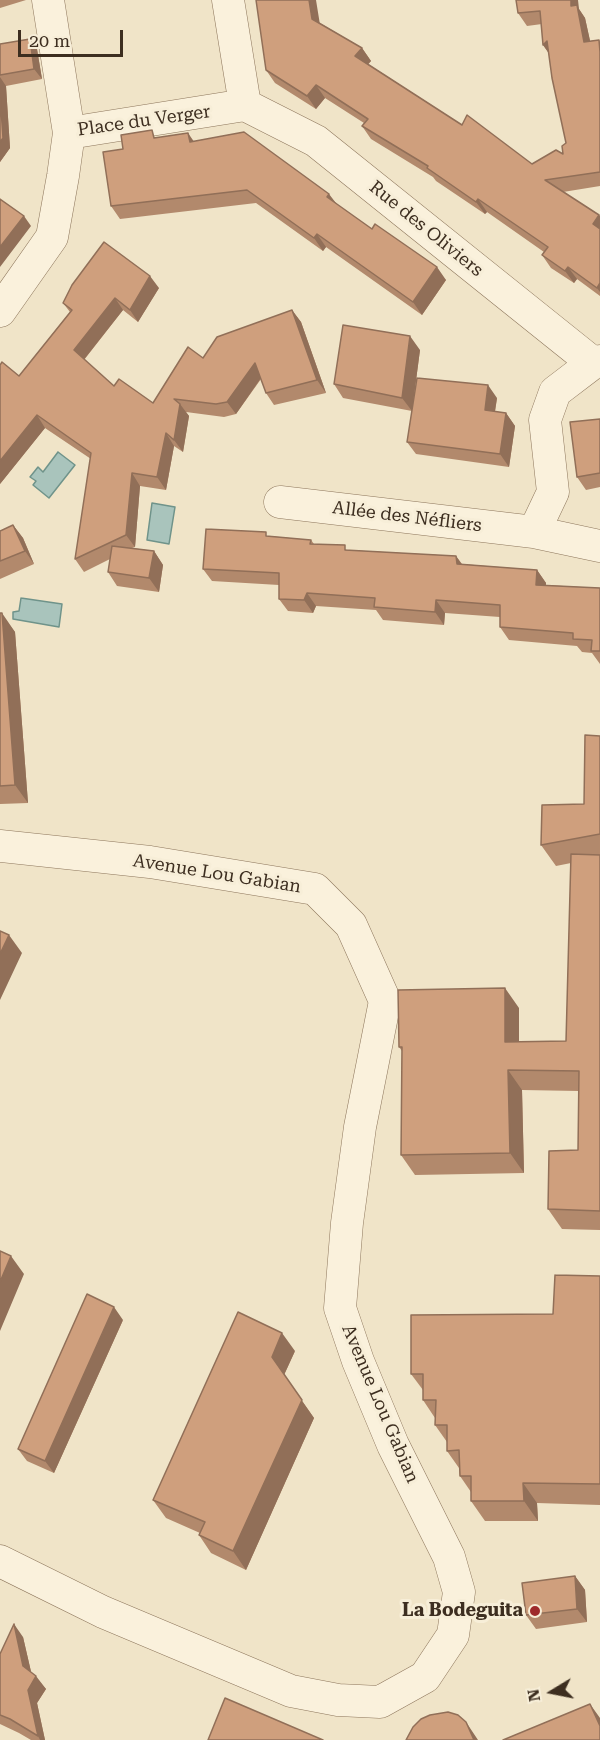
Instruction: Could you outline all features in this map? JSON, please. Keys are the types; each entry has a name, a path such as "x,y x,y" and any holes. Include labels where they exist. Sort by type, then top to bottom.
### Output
{"street":[{"name":"Place du Verger","path":"48,0 69,133 244,105"},
{"path":"228,0 244,105"},
{"name":"Rue des Oliviers","path":"244,105 316,141 597,362"},
{"path":"0,311 52,237 69,133"},
{"path":"534,531 553,492 545,420 555,392 597,362"},
{"name":"Allée des Néfliers","path":"280,502 534,531 600,546"},
{"name":"Avenue Lou Gabian","path":"0,846 150,862 315,890 351,925 385,1001 360,1127 347,1222 340,1308 358,1361 393,1445 449,1557 459,1592 453,1635 425,1677 380,1702 338,1700 291,1691 103,1612 0,1561"}],"water":[{"path":"58,452 75,465 49,498 33,485 36,481 30,477 38,467 43,472"},
{"path":"152,503 175,507 169,544 147,540"},
{"path":"21,598 62,604 59,627 13,619 13,612 19,611"}],"building":[{"path":"256,0 309,0 312,19 362,48 355,56 462,125 467,115 532,164 556,150 563,154 562,146 566,143 552,78 547,41 543,45 540,11 518,13 516,0 571,0 571,6 577,5 584,42 599,40 600,172 545,180 599,215 593,224 600,229 600,283 597,288 568,267 565,271 542,255 548,247 478,199 476,202 427,168 428,166 362,126 368,119 316,85 307,96 266,70"},
{"path":"30,39 34,69 0,75 0,44"},
{"path":"0,94 3,138 0,142"},
{"path":"152,130 154,138 188,133 190,142 244,132 329,194 327,197 372,229 375,224 437,267 413,302 317,234 314,238 247,190 111,206 103,152 123,149 121,135"},
{"path":"0,199 24,216 0,247"},
{"path":"104,242 150,276 130,310 115,298 74,350 114,386 119,379 153,403 188,347 203,358 217,337 292,310 317,380 266,393 255,363 227,402 216,404 174,399 180,404 174,440 166,433 157,477 132,473 126,535 75,559 91,453 37,415 0,461 0,365 2,362 19,376 72,310 63,303 72,285"},
{"path":"343,325 410,336 402,398 334,384"},
{"path":"417,378 488,385 485,410 506,413 500,454 407,442"},
{"path":"600,419 600,473 577,477 570,422"},
{"path":"13,525 25,551 0,561 0,531"},
{"path":"206,529 266,532 266,536 311,540 310,544 345,545 345,550 456,556 457,564 537,570 536,585 600,588 600,651 591,651 592,640 573,639 573,633 500,627 500,605 436,600 435,612 374,607 375,598 307,593 304,600 279,599 279,573 203,569"},
{"path":"112,546 154,551 149,578 108,572"},
{"path":"0,613 2,613 15,785 0,786"},
{"path":"585,735 600,736 600,834 541,845 542,805 584,804"},
{"path":"571,854 600,855 600,1211 548,1209 549,1151 578,1150 579,1071 508,1070 510,1153 401,1155 402,1047 399,1047 398,990 505,988 505,1042 566,1041"},
{"path":"0,931 9,935 0,954"},
{"path":"0,1251 11,1256 0,1282"},
{"path":"555,1275 600,1276 600,1484 523,1483 524,1501 471,1501 471,1476 460,1476 459,1450 447,1451 447,1425 435,1425 436,1400 423,1400 423,1374 411,1374 411,1315 553,1314"},
{"path":"87,1294 114,1307 45,1461 18,1449"},
{"path":"238,1312 282,1333 272,1357 302,1400 233,1551 199,1535 205,1522 153,1500"},
{"path":"575,1576 577,1609 526,1615 522,1583"},
{"path":"14,1624 23,1666 36,1676 28,1690 38,1736 0,1715 0,1654"},
{"path":"225,1698 323,1740 208,1740"},
{"path":"590,1704 600,1726 600,1740 503,1740"},
{"path":"448,1712 458,1715 466,1722 474,1740 406,1740 413,1727 421,1719"}],"place":[{"name":"La Bodeguita","path":"535,1611"}]}
